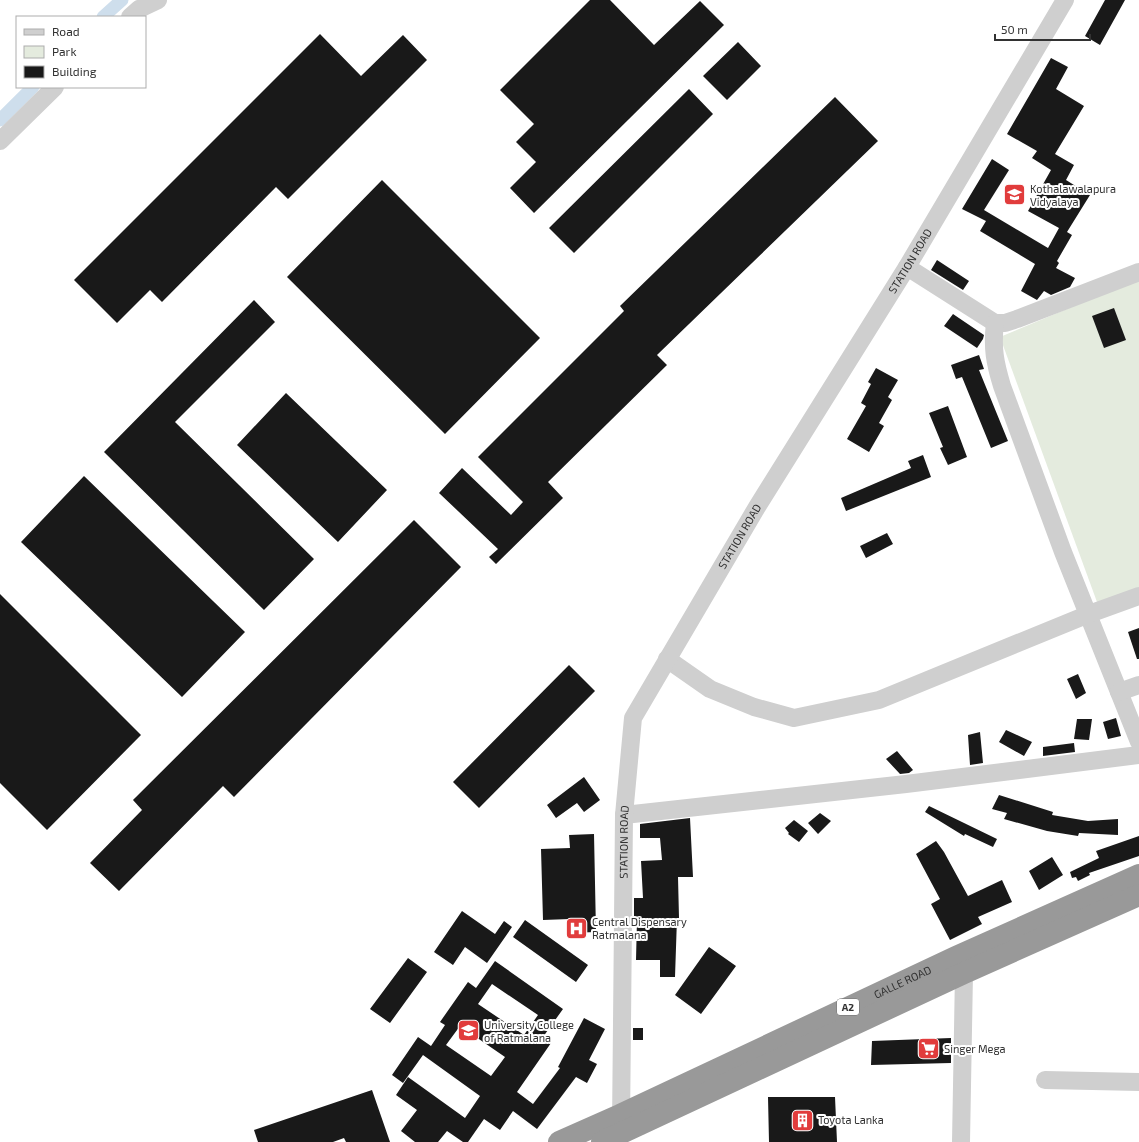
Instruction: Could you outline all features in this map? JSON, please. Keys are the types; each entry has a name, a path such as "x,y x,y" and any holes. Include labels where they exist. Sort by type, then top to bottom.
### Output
{"highway":[{"name":"GALLE ROAD","path":"602,1142 621,1130 848,1007 1139,875"},
{"name":"GALLE ROAD","path":"559,1142 621,1130 964,973 1139,895"}],"street":[{"path":"135,9 158,0"},
{"name":"STATION ROAD","path":"621,1130 624,815 633,718 757,507 907,267 1065,0"},
{"path":"0,141 54,88"},
{"path":"907,267 995,323 1005,323 1024,317 1139,272"},
{"path":"995,323 993,341 994,359 1002,386 1028,459 1139,742"},
{"path":"667,659 710,689 754,707 794,718 879,700 1089,614 1139,596"},
{"path":"1119,692 1139,685"},
{"path":"624,815 906,784 1139,755"},
{"path":"961,1142 964,973"},
{"path":"1045,1080 1139,1082"}],"green space":[{"path":"1139,279 1139,588 1097,602 1000,337"}],"building":[{"path":"590,0 610,0 654,45 700,1 724,25 534,213 510,188 536,162 516,142 534,124 500,90"},
{"path":"1105,0 1125,0 1100,45 1085,36"},
{"path":"320,34 361,76 403,35 427,60 288,199 276,187 162,302 150,290 117,323 74,280"},
{"path":"738,42 761,66 727,100 703,76"},
{"path":"1051,58 1068,67 1056,89 1084,106 1055,154 1074,165 1066,180 1090,195 1067,232 1072,235 1057,261 1059,263 1056,268 1075,278 1070,287 1051,295 1044,291 1037,300 1021,291 1035,264 980,231 986,221 962,209 992,159 1009,170 984,210 1048,248 1059,228 1028,211 1051,170 1032,158 1037,151 1007,134"},
{"path":"689,89 713,114 574,253 549,228"},
{"path":"835,97 878,141 657,355 667,365 548,482 563,498 496,564 489,557 498,549 439,493 462,468 511,515 523,502 478,457 624,311 620,306"},
{"path":"382,180 540,338 445,434 287,277"},
{"path":"937,260 969,281 963,290 931,270"},
{"path":"254,300 275,322 175,422 314,559 264,610 104,452"},
{"path":"1114,308 1126,340 1104,348 1092,316"},
{"path":"953,314 984,335 977,348 944,326"},
{"path":"979,355 984,369 979,370 1008,441 991,448 962,377 956,379 951,365"},
{"path":"876,368 898,380 888,397 892,400 879,423 884,426 869,452 847,439 866,406 861,403 871,384 868,382"},
{"path":"286,393 387,490 338,542 237,445"},
{"path":"948,406 967,457 948,465 940,448 943,447 929,413"},
{"path":"923,455 931,477 846,511 841,498 911,468 908,461"},
{"path":"84,476 245,632 182,697 21,542"},
{"path":"414,520 461,567 234,797 223,786 119,891 90,863 142,810 133,800"},
{"path":"887,533 893,544 866,558 860,546"},
{"path":"0,594 141,735 47,830 0,783"},
{"path":"1139,628 1139,659 1137,659 1128,632"},
{"path":"569,665 595,691 479,808 453,782"},
{"path":"1078,674 1086,693 1076,699 1067,679"},
{"path":"1116,718 1121,736 1108,739 1103,722"},
{"path":"1077,719 1092,719 1089,740 1074,739"},
{"path":"1006,730 1032,742 1024,756 999,742"},
{"path":"980,732 983,763 970,765 968,735"},
{"path":"1074,743 1075,752 1043,756 1043,747"},
{"path":"897,751 913,770 909,773 900,774 886,759"},
{"path":"584,777 600,800 584,812 577,803 556,818 547,805"},
{"path":"999,795 1053,812 1052,815 1088,821 1118,819 1118,835 1079,833 1078,836 1047,831 1004,819 1007,813 992,809"},
{"path":"929,806 997,839 993,847 965,834 964,836 925,812"},
{"path":"820,813 831,821 818,834 808,823"},
{"path":"690,818 693,877 678,877 679,918 677,918 675,977 660,977 660,960 636,960 637,919 634,919 634,898 643,898 641,861 662,860 660,838 640,838 640,824"},
{"path":"794,820 808,831 799,842 788,834 789,833 785,828"},
{"path":"594,834 596,932 570,933 570,919 543,920 541,849 570,848 569,835"},
{"path":"1139,836 1139,856 1089,873 1090,875 1078,881 1076,877 1072,878 1070,872 1099,858 1096,851"},
{"path":"936,841 944,852 968,896 1002,880 1012,902 978,917 982,924 950,940 931,904 940,899 916,854"},
{"path":"1052,857 1063,875 1039,890 1029,871"},
{"path":"462,911 495,934 504,921 512,927 487,963 465,947 453,965 434,952"},
{"path":"525,920 588,965 576,982 513,937"},
{"path":"709,947 736,966 701,1014 675,995"},
{"path":"408,958 427,972 390,1023 370,1009"},
{"path":"495,961 563,1009 543,1037 551,1043 517,1092 533,1104 560,1068 558,1067 584,1018 605,1029 589,1060 597,1064 587,1083 576,1077 537,1129 513,1111 500,1130 484,1119 468,1142 463,1142 447,1131 438,1142 415,1142 401,1131 417,1110 396,1095 408,1077 465,1118 480,1096 423,1055 403,1083 392,1075 418,1037 431,1046 445,1025 440,1022 468,982 476,988","holes":["492,984 538,1015 524,1035 478,1004","460,1026 505,1057 491,1076 446,1045"]},
{"path":"633,1028 643,1028 643,1040 633,1040"},
{"path":"951,1038 951,1063 871,1065 872,1041"},
{"path":"372,1090 390,1142 346,1142 344,1138 333,1142 258,1142 254,1130"},
{"name":"Toyota Lanka","path":"768,1097 835,1097 837,1142 769,1142"}],"waterway":[{"path":"104,16 122,0"},
{"path":"0,120 32,88"}],"place":[{"name":"Kothalawalapura Vidyalaya","path":"1014,195"},
{"name":"Central Dispensary Ratmalana","path":"576,928"},
{"name":"University College of Ratmalana","path":"469,1031"},
{"name":"Singer Mega","path":"929,1049"},
{"name":"Toyota Lanka","path":"802,1120"}]}
